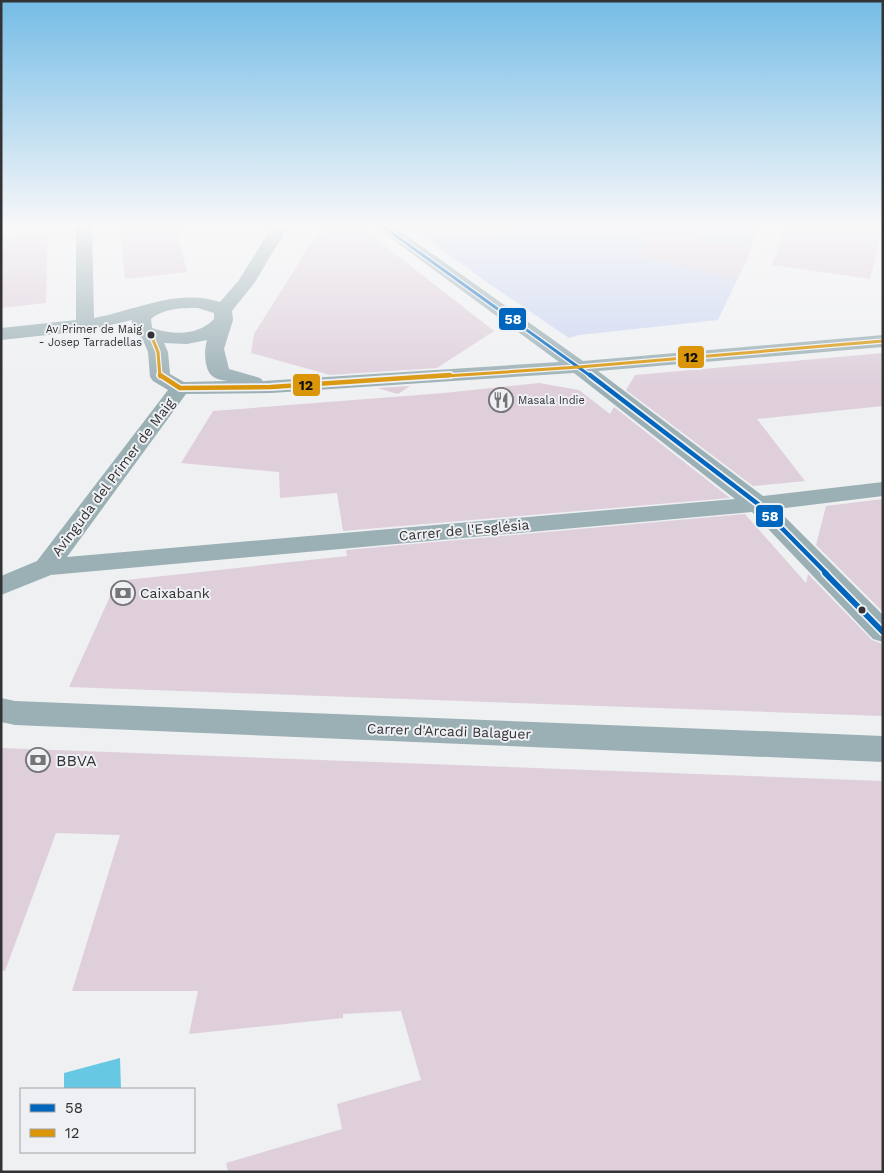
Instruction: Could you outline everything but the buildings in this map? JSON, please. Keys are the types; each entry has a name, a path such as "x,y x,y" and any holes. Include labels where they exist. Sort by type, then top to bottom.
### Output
{"street":[{"path":"88,280 91,324"},
{"path":"469,280 579,367 758,504 883,632"},
{"path":"91,324 146,330 174,339 201,335 212,331 246,282"},
{"path":"1,334 91,324 160,307 192,302 246,282"},
{"path":"192,302 211,305 224,316"},
{"path":"160,307 145,315 141,320 158,352 160,377 180,388 271,387 579,367 883,341"},
{"path":"224,316 214,349 220,372 271,387"},
{"name":"Avinguda del Primer de Maig","path":"46,567 180,388"},
{"name":"Carrer de l'Església","path":"46,567 758,504 883,489"},
{"path":"1,586 46,567"},
{"name":"Carrer d'Arcadi Balaguer","path":"8,711 883,749"}],"shaded area":[{"path":"483,280 737,280 718,320 579,335 569,338"}],"water":[{"path":"120,1058 121,1088 64,1088 64,1073"}],"transit line":[{"name":"58","path":"457,280 579,367 758,504 883,632"},
{"name":"12","path":"151,335 158,352 160,377 180,388 271,387 579,367 883,341"}],"place":[{"name":"Av Primer de Maig - Josep Tarradellas","path":"151,335"},
{"name":"Masala Indie","path":"501,400"},
{"name":"Caixabank","path":"123,593"},
{"name":"BBVA","path":"38,760"}]}
